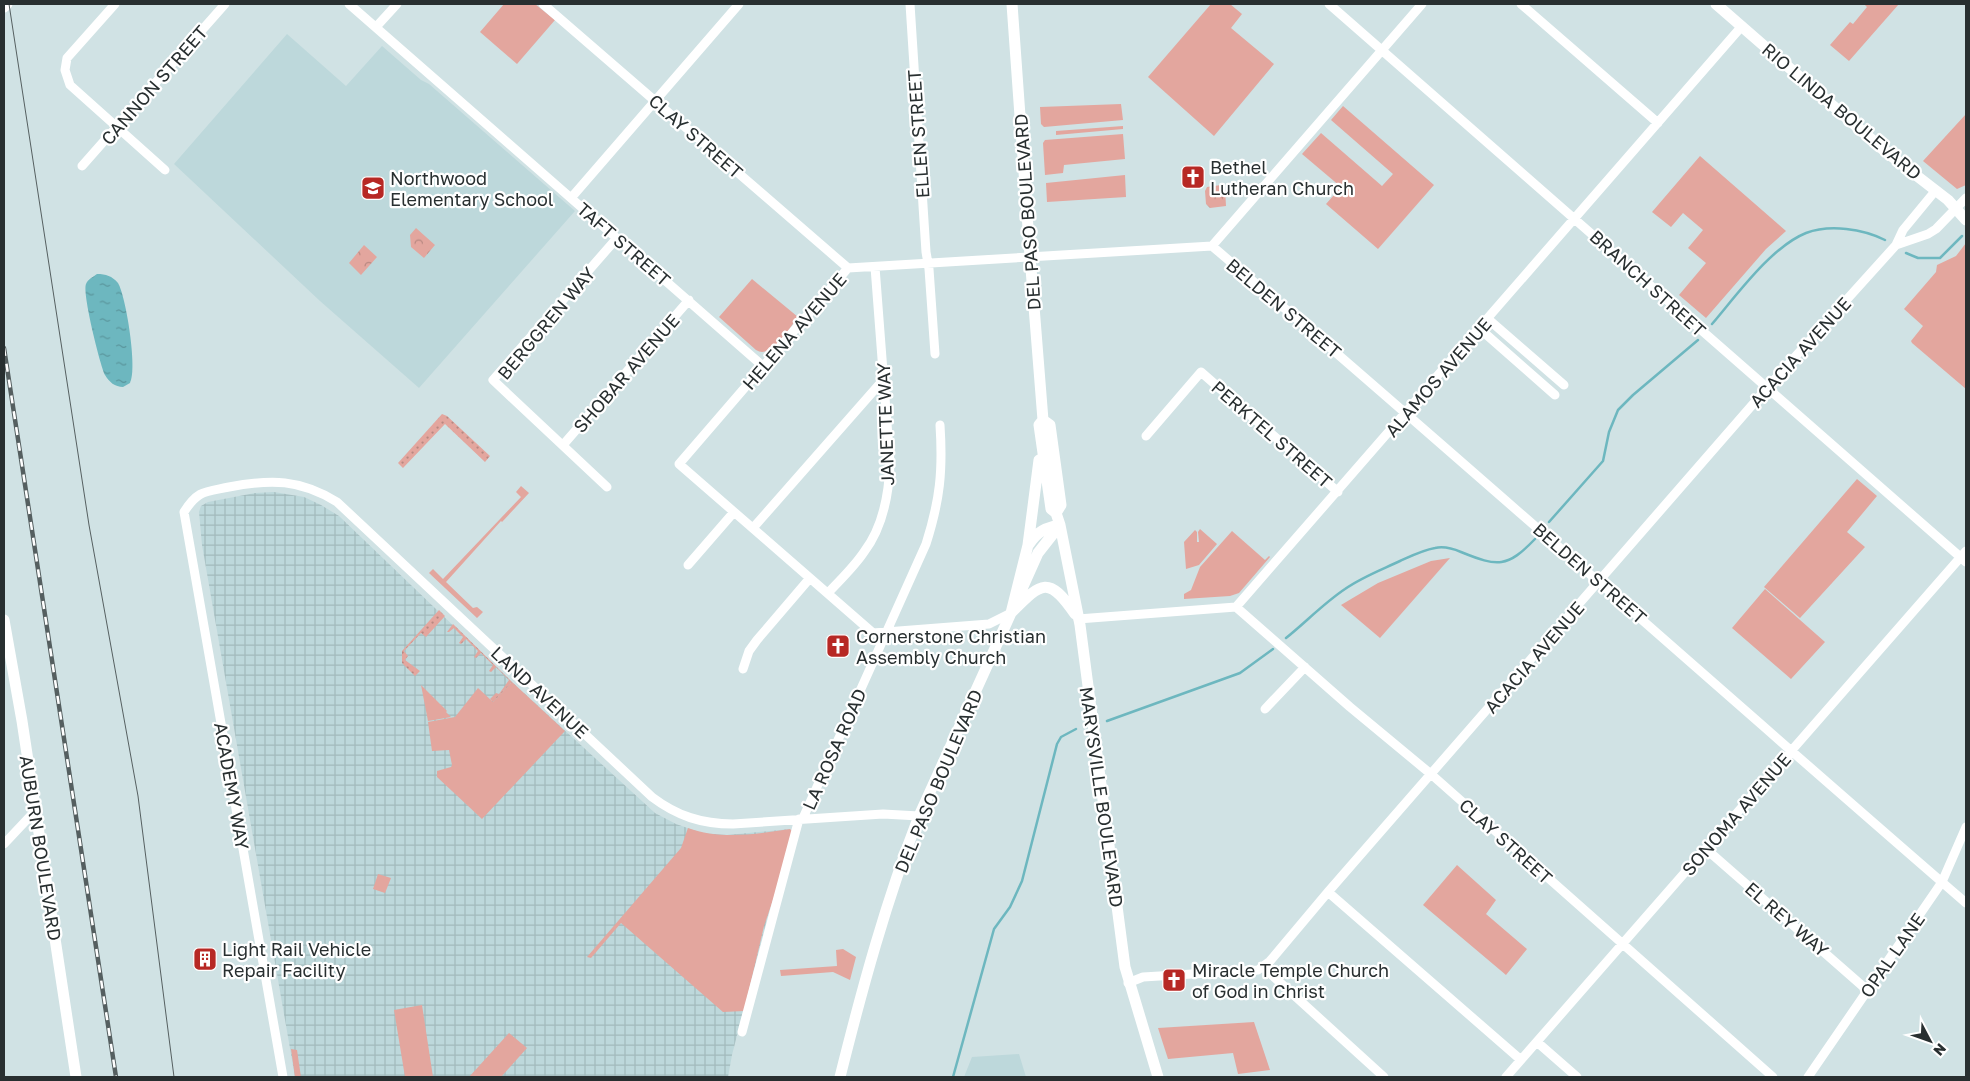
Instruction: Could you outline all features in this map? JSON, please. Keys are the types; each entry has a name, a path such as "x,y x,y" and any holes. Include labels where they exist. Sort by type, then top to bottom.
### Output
{"main road":[{"path":"4,7 7,4"},
{"name":"DEL PASO BOULEVARD","path":"1012,4 1043,420"},
{"name":"RIO LINDA BOULEVARD","path":"1716,4 1886,152 1936,190 1966,220"},
{"name":"MARYSVILLE BOULEVARD","path":"1056,513 1061,505 1050,425 1043,420 1039,425 1051,508 1056,513 1060,525 1078,619 1120,936 1128,983 1158,1077"},
{"name":"DEL PASO BOULEVARD","path":"840,1077 888,905 919,816 1011,613 1028,545 1041,441"},
{"path":"1028,545 1036,534 1045,528 1060,525"},
{"path":"1011,613 1038,553 1060,525"},
{"path":"1011,613 1033,590 1050,587 1063,596 1078,619"},
{"name":"AUBURN BOULEVARD","path":"4,620 13,665 76,1077"}],"street":[{"path":"115,4 67,58 65,64 70,85 165,170"},
{"name":"CANNON STREET","path":"82,166 225,4"},
{"name":"TAFT STREET","path":"349,4 764,367"},
{"path":"376,28 397,4"},
{"name":"CLAY STREET","path":"543,4 848,268"},
{"path":"571,198 739,4"},
{"name":"ELLEN STREET","path":"910,4 927,263"},
{"name":"BRANCH STREET","path":"1329,4 1576,219 1657,293 1964,557"},
{"path":"1212,246 1422,4"},
{"path":"1521,4 1658,124"},
{"name":"ALAMOS AVENUE","path":"1236,607 1576,219 1742,26"},
{"name":"ACACIA AVENUE","path":"1263,968 1767,388 1896,245 1903,230 1936,190"},
{"name":"ACACIA AVENUE","path":"1896,245 1928,234 1943,224 1966,198"},
{"name":"BERGGREN WAY","path":"607,487 493,380 617,238"},
{"name":"HELENA AVENUE","path":"734,512 679,464 848,268 1212,246"},
{"name":"BELDEN STREET","path":"1212,246 1407,412 1791,752 1966,903"},
{"path":"927,263 935,354"},
{"name":"JANETTE WAY","path":"828,594 871,542 884,512 887,496 890,463 875,267"},
{"name":"SHOBAR AVENUE","path":"563,445 688,300"},
{"path":"1488,319 1564,385"},
{"path":"1480,329 1555,395"},
{"name":"PERKTEL STREET","path":"1146,436 1201,372 1338,492"},
{"path":"1545,386 1554,377"},
{"path":"753,528 884,379"},
{"name":"LA ROSA ROAD","path":"742,1032 801,818 926,544 933,522 942,476 940,425"},
{"name":"LAND AVENUE","path":"193,498 215,490 245,484 272,482 296,484 328,496 354,516 632,779 662,805 693,820 720,824 890,814 919,816"},
{"name":"ACADEMY WAY","path":"193,498 184,512 283,1077"},
{"path":"688,565 734,512 873,633 989,624 1011,613"},
{"name":"SONOMA AVENUE","path":"1506,1077 1964,557"},
{"path":"743,669 747,657 757,640 810,578"},
{"path":"1078,619 1236,607"},
{"name":"CLAY STREET","path":"1236,607 1432,775 1772,1077"},
{"path":"1265,709 1305,667"},
{"path":"4,844 35,811"},
{"name":"OPAL LANE","path":"1808,1077 1942,882 1966,827"},
{"name":"EL REY WAY","path":"1706,848 1867,990"},
{"path":"1328,892 1521,1060"},
{"path":"1128,983 1143,977 1258,970 1263,968 1384,1077"},
{"path":"1537,1042 1577,1077"}],"shaded area":[{"name":"Northwood Elementary School","path":"287,34 346,86 382,46 421,80 429,84 575,211 419,388 320,301 174,164"},
{"path":"274,492 304,497 339,516 512,682 655,813 676,824 702,833 727,835 790,829 728,1077 295,1077 202,545 199,512 201,506 208,502 255,493"},
{"path":"1019,1054 1026,1077 964,1077 972,1057"}],"green space":[{"path":"504,4 535,4 555,20 517,64 480,32"},
{"path":"1211,4 1230,4 1242,14 1231,28 1274,64 1214,136 1148,77"},
{"path":"1864,4 1899,4 1849,61 1830,45 1850,22 1853,24 1867,7"},
{"path":"1121,104 1123,120 1044,127 1041,124 1040,107"},
{"path":"1343,106 1434,185 1378,249 1326,204 1341,187 1302,154 1321,133 1382,186 1393,174 1331,120"},
{"path":"1966,114 1966,185 1957,189 1923,161"},
{"path":"1123,126 1123,129 1056,135 1056,131"},
{"path":"1123,134 1125,159 1064,165 1063,173 1045,175 1043,143 1045,140"},
{"path":"1700,156 1786,231 1766,249 1706,318 1679,295 1706,263 1688,248 1703,230 1683,213 1671,227 1652,212"},
{"path":"1125,175 1126,197 1047,202 1046,183"},
{"path":"1221,185 1225,188 1226,206 1210,208 1206,204 1205,191 1207,187"},
{"path":"416,228 435,245 424,258 411,247 410,235"},
{"path":"1966,243 1966,389 1912,343 1911,341 1923,326 1904,309 1936,272 1937,265 1956,256"},
{"path":"364,245 377,257 361,275 349,263"},
{"path":"752,279 798,317 780,341 768,351 756,350 719,317"},
{"path":"442,414 447,416 490,456 485,462 445,424 403,468 398,463"},
{"path":"1857,479 1877,496 1847,532 1865,547 1800,618 1764,587"},
{"path":"521,486 529,493 446,582 473,608 477,607 483,612 477,618 429,573 433,569 443,579 521,497 516,492"},
{"path":"1200,529 1217,544 1199,565 1186,569 1184,542 1195,530 1197,532 1197,542 1199,542 1198,532"},
{"path":"1232,531 1265,560 1270,557 1239,593 1230,596 1184,599 1184,594 1191,590 1200,567"},
{"path":"1450,558 1380,638 1341,605 1378,583 1431,561"},
{"path":"1765,589 1825,642 1791,679 1732,628"},
{"path":"439,610 445,616 426,637 421,633 404,651 408,656 405,660 420,671 415,676 402,663 402,651"},
{"path":"453,624 512,682 493,702 490,699 496,693 499,694 509,680 496,667 491,672 489,671 493,665 481,653 476,658 474,657 478,651 466,639 461,644 459,643 463,637 454,628 447,632"},
{"path":"512,682 565,731 482,819 437,777 437,771 452,765 449,750 432,751 428,722 455,717 478,688 493,702"},
{"path":"421,685 447,711 451,717 428,721"},
{"path":"688,828 700,832 726,835 790,829 792,831 775,894 764,926 744,1011 723,1012 621,923 591,958 587,957 681,848"},
{"path":"1457,865 1496,900 1486,914 1527,949 1506,975 1423,905"},
{"path":"378,874 391,878 385,893 373,889"},
{"path":"843,949 856,957 850,980 833,972 781,976 780,970 837,966 836,950"},
{"path":"422,1005 433,1077 405,1077 394,1010"},
{"path":"1254,1022 1270,1070 1238,1074 1233,1053 1168,1059 1158,1028"},
{"path":"509,1033 527,1048 501,1077 469,1077"},
{"path":"291,1049 297,1050 301,1077 295,1077"}],"water":[{"path":"97,274 109,276 118,283 124,302 133,364 130,383 123,387 112,384 105,375 92,329 85,290 89,279"}],"waterway":[{"path":"1712,324 1767,261 1780,249 1806,233 1836,228 1867,233 1885,240"},
{"path":"1906,253 1918,258 1940,258 1962,236"},
{"path":"1549,522 1603,461 1609,432 1618,410 1698,340"},
{"path":"1286,638 1330,600 1351,585 1417,553 1438,547 1455,550 1484,560 1501,562 1517,555 1535,539"},
{"path":"1107,721 1240,673 1273,649"},
{"path":"953,1077 994,929 1010,907 1022,881 1057,744 1061,737 1076,729"}],"tram line":[{"path":"9,4 89,525 138,796 174,1077"}],"railway":[{"path":"4,348 116,1077"}],"place":[{"name":"Bethel Lutheran Church","path":"1193,177"},
{"name":"Northwood Elementary School","path":"373,188"},
{"name":"Cornerstone Christian Assembly Church","path":"838,646"},
{"name":"Light Rail Vehicle Repair Facility","path":"205,959"},
{"name":"Miracle Temple Church of God in Christ","path":"1174,980"}]}
